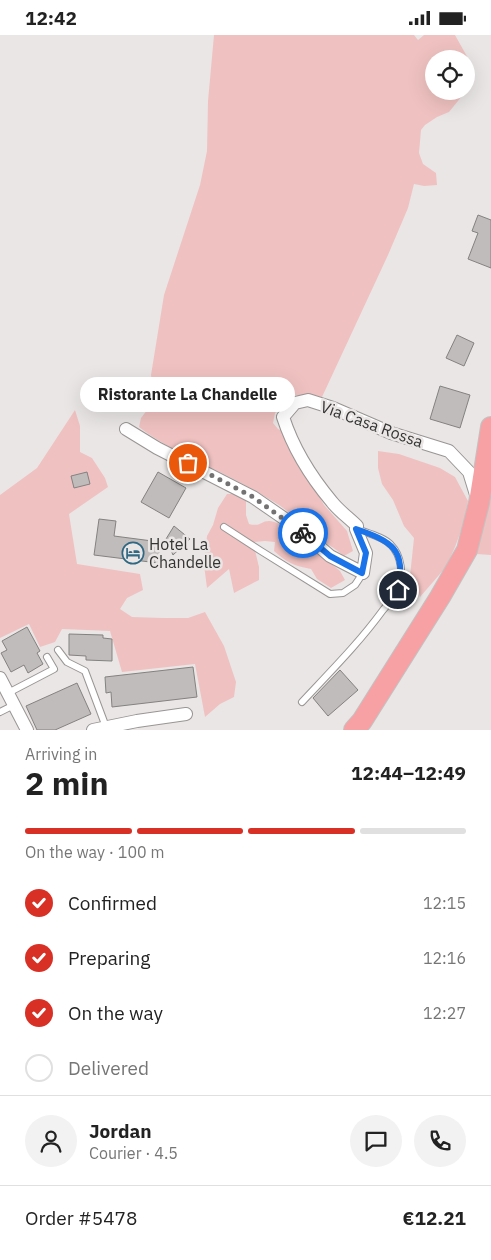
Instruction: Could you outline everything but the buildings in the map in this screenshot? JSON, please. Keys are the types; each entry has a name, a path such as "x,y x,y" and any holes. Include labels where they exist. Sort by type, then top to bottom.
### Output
{"main road":[{"path":"359,727 467,550 490,437"}],"street":[{"name":"Via Casa Rossa","path":"362,573 366,553 356,529 357,526 333,503 307,469 283,417 295,403 308,400 391,433 448,451 469,472 478,503"},
{"path":"126,429 157,448 253,497 298,528 330,556 362,573"},
{"path":"0,678 27,730"},
{"path":"100,729 137,721 186,714"}],"lane":[{"path":"224,527 330,594 344,593 355,585 362,573"},
{"path":"302,702 374,623 398,590 401,577 400,559 391,545 376,536 356,529"},
{"path":"58,650 67,662 85,671 100,729"},
{"path":"8,693 54,669 47,657"},
{"path":"0,713 14,705"}],"shaded area":[{"path":"214,35 414,35 418,40 424,35 455,35 463,50 425,50 425,100 459,100 449,112 437,117 421,130 419,153 423,164 436,173 437,185 424,186 414,184 408,208 388,255 322,397 293,395 289,402 275,413 273,423 278,429 283,431 324,505 347,531 353,551 344,556 319,539 280,506 259,493 166,445 139,427 141,418 151,405 154,391 151,375 164,295 200,185 207,151 208,101"},
{"path":"75,410 80,426 80,452 92,458 105,478 108,487 69,514 77,564 140,574 143,590 127,598 120,609 132,617 188,618 205,612 224,646 236,682 234,697 220,704 205,717 195,664 122,672 110,631 62,629 55,642 40,647 29,624 0,638 0,495 37,468"},
{"path":"378,451 399,454 440,468 455,477 468,501 464,523 446,567 420,597 418,589 410,576 414,538 404,526 393,500 382,484 378,468"},
{"path":"491,489 491,555 476,554"},
{"path":"227,494 235,494 246,500 246,515 249,524 256,525 269,521 278,524 302,544 303,557 310,550 315,550 340,571 345,580 331,588 317,579 311,569 286,561 278,555 274,551 275,542 265,541 253,542 259,567 259,580 234,593 229,569 207,588 204,565 207,536 213,525 218,508"}],"way so far":[{"path":"188,463 253,497 303,533"}],"place":[{"name":"Ristorante La Chandelle","path":"188,463"},
{"name":"Hotel La Chandelle","path":"133,553"}],"route":[{"path":"303,533 330,556 362,573 366,553 356,529 376,536 391,545 400,559 401,577 398,590"}]}
